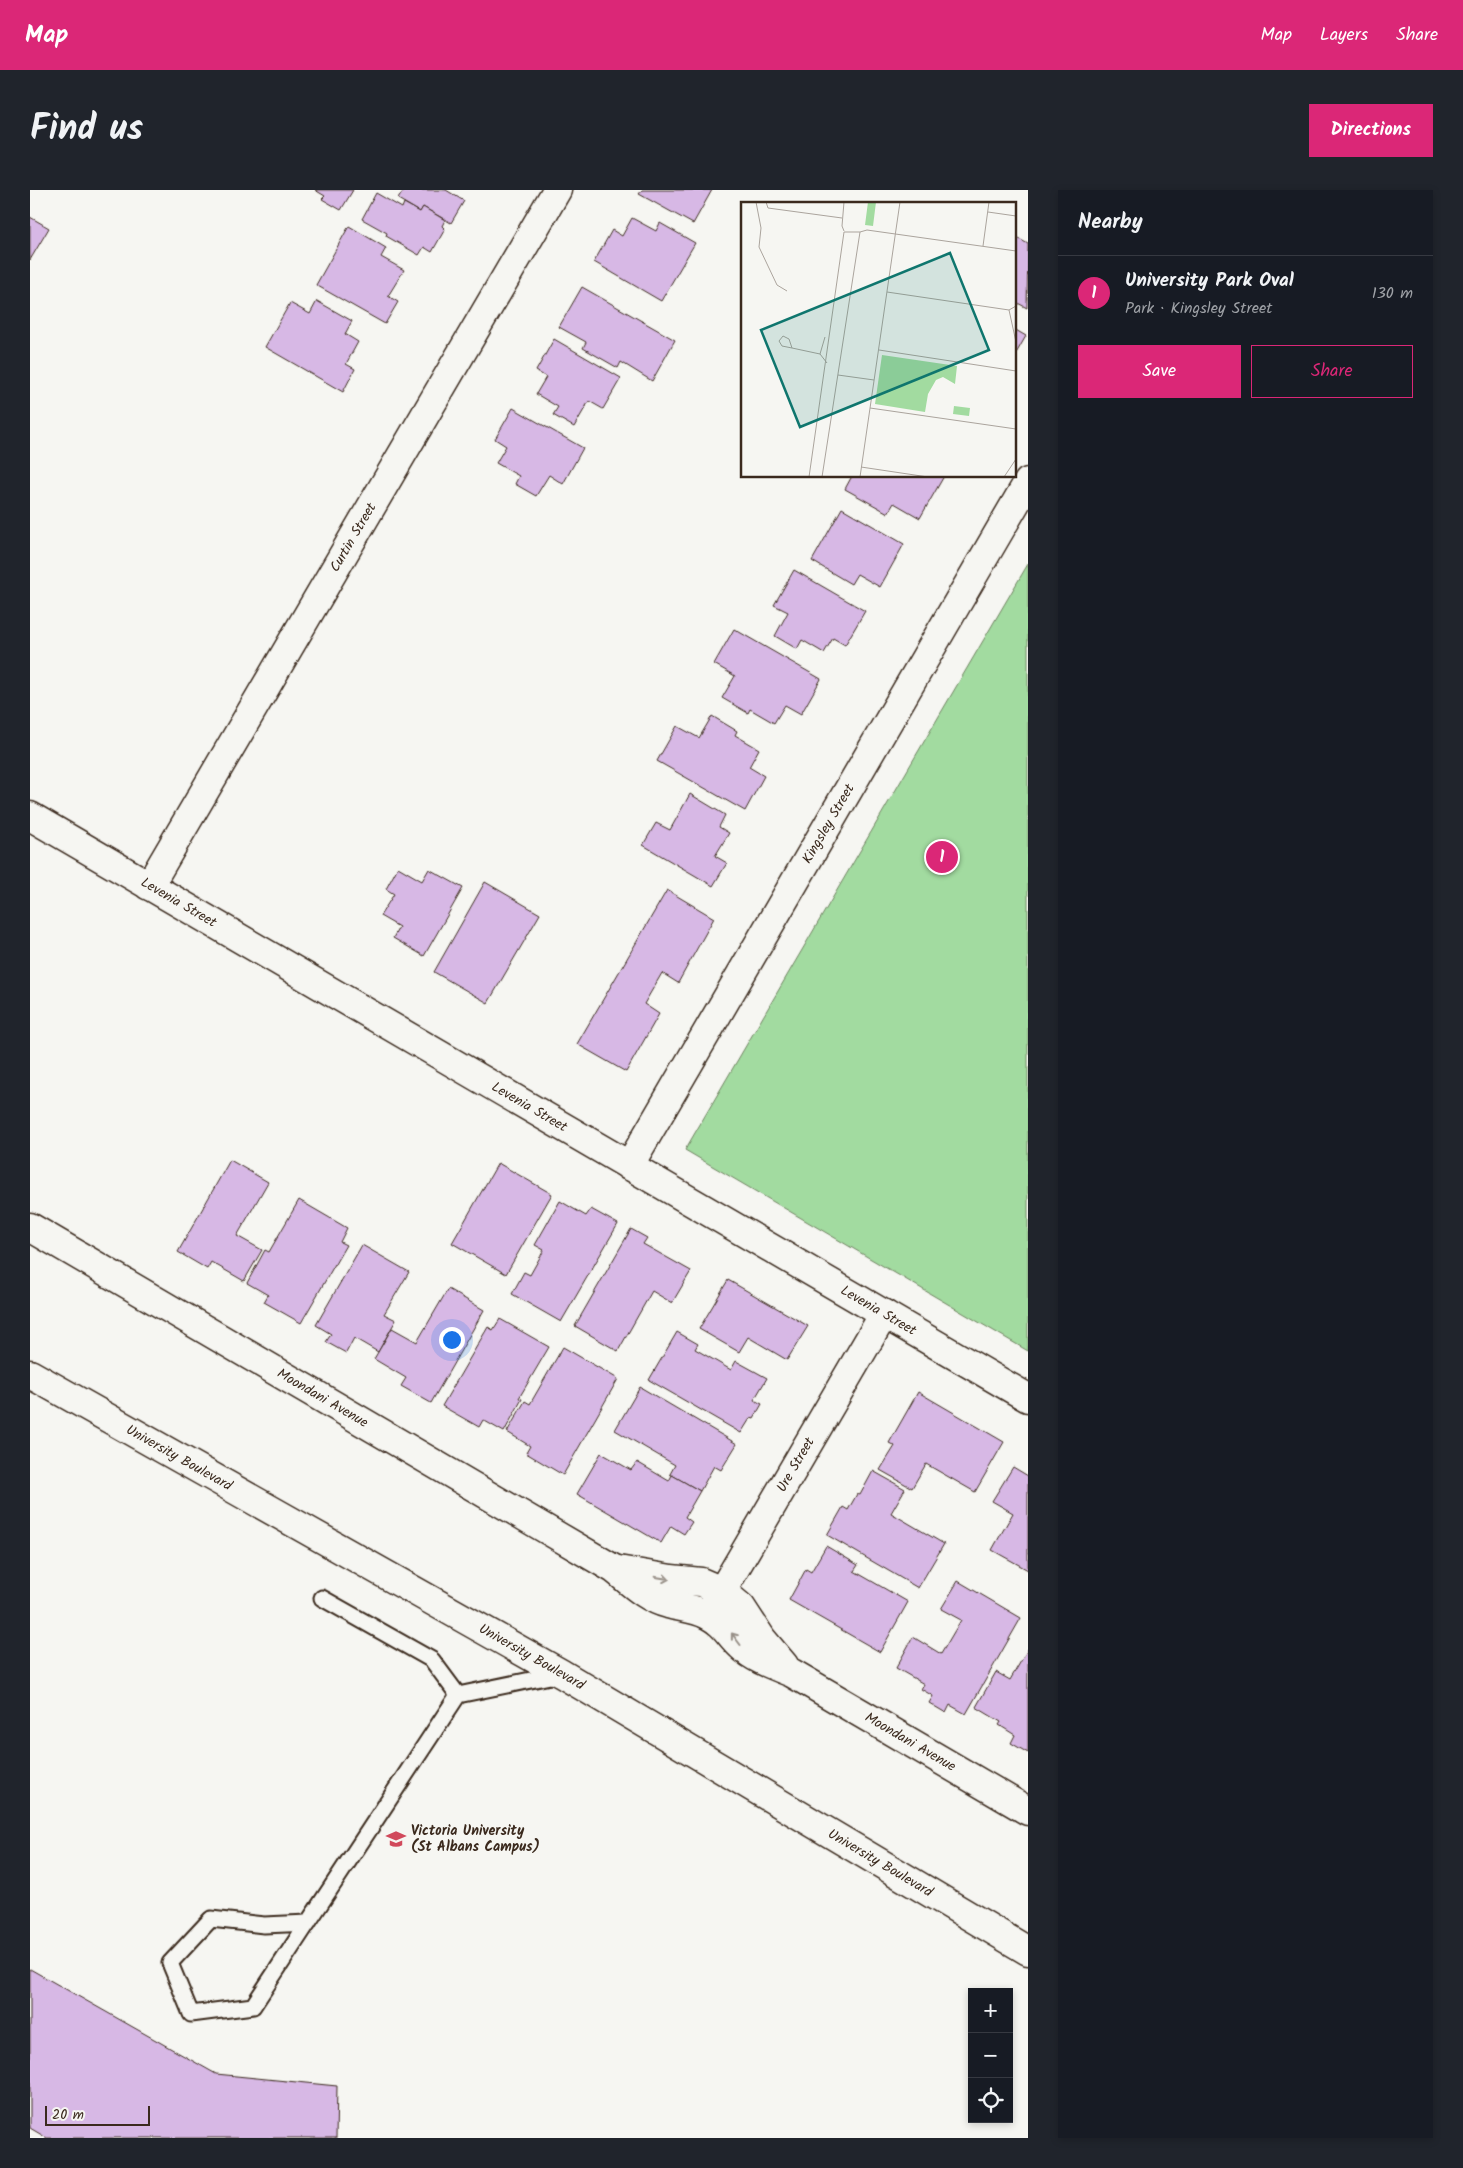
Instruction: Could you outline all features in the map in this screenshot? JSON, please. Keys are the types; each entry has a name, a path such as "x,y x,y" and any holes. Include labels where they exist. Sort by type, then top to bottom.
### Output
{"street":[{"name":"Curtin Street","path":"149,886 557,190"},
{"name":"Kingsley Street","path":"629,1166 1028,482"},
{"name":"Levenia Street","path":"30,816 1028,1398"},
{"name":"Moondani Avenue","path":"30,1227 614,1569 648,1596 668,1604 688,1607 708,1615 728,1629 741,1646 762,1660 792,1673 1028,1811"},
{"name":"Ure Street","path":"708,1615 884,1314"},
{"name":"University Boulevard","path":"30,1374 562,1674 1028,1951"},
{"name":"Moondani Avenue","path":"614,1569 701,1582 722,1591 742,1607 762,1639 792,1673"}],"lane":[{"path":"322,1598 432,1660 458,1695"},
{"path":"308,1922 264,1925 211,1919 170,1963 191,2014 253,2006 458,1695 562,1674"}],"green space":[{"path":"1028,564 1028,1351 685,1150"}],"building":[{"path":"315,190 353,190 341,210 322,199 325,196"},
{"path":"404,190 446,190 464,201 451,223 423,207 420,212 398,199"},
{"path":"642,190 712,190 693,224 639,194"},
{"path":"376,193 402,208 404,203 420,212 423,207 445,220 442,226 445,229 432,252 424,247 419,255 386,236 387,233 362,219"},
{"path":"30,217 49,228 30,260"},
{"path":"632,218 656,231 660,223 695,243 661,301 594,262 612,230 622,236"},
{"path":"349,226 386,248 381,257 404,270 388,296 398,302 385,324 316,285"},
{"path":"1016,237 1028,244 1027,308 1016,302"},
{"path":"582,287 675,340 652,381 621,362 618,368 583,348 586,342 559,327"},
{"path":"317,301 352,321 345,334 358,342 346,364 355,369 343,392 265,347 290,303 310,314"},
{"path":"1016,330 1026,336 1016,354"},
{"path":"554,339 621,378 603,409 589,401 574,427 553,415 558,407 536,394 546,377 536,371"},
{"path":"513,408 583,448 563,484 549,475 536,496 515,484 519,476 496,463 506,446 495,439"},
{"path":"851,478 943,478 920,518 894,503 888,513 845,489"},
{"path":"842,508 904,544 880,587 857,574 851,584 812,561"},
{"path":"794,570 865,611 845,645 833,638 824,653 802,640 797,649 775,636 788,612 774,605"},
{"path":"734,629 821,679 801,714 785,705 774,723 750,709 748,713 722,698 735,676 714,664"},
{"path":"712,716 737,731 735,735 759,749 749,767 764,776 745,811 657,761 677,726 699,738"},
{"path":"690,794 725,815 719,827 729,833 715,856 727,863 713,886 643,845 656,823 670,830"},
{"path":"398,867 422,881 429,869 463,888 424,956 393,938 399,927 380,916 394,894 386,889"},
{"path":"485,882 540,914 488,1003 434,972"},
{"path":"667,890 714,918 678,983 662,973 644,1004 659,1014 626,1072 577,1044"},
{"path":"230,1160 268,1182 237,1236 262,1250 244,1281 211,1262 207,1269 178,1252"},
{"path":"498,1163 552,1194 506,1274 452,1243"},
{"path":"299,1200 347,1228 340,1242 346,1245 301,1323 264,1302 268,1295 247,1283 265,1250 269,1252"},
{"path":"560,1201 586,1216 591,1209 618,1224 561,1322 512,1294 524,1272 530,1275 544,1250 535,1245"},
{"path":"631,1229 647,1238 643,1244 691,1271 672,1303 652,1291 618,1351 575,1326"},
{"path":"362,1245 409,1272 384,1314 396,1320 378,1352 354,1338 346,1353 326,1342 331,1334 316,1325"},
{"path":"728,1280 808,1326 787,1360 748,1337 739,1352 699,1329"},
{"path":"448,1289 484,1310 431,1403 401,1386 406,1378 374,1359 392,1328 417,1342"},
{"path":"500,1319 549,1347 519,1398 522,1399 504,1432 483,1420 479,1427 442,1406 488,1327 493,1330"},
{"path":"677,1332 698,1344 695,1349 731,1370 736,1361 767,1378 754,1400 762,1404 754,1418 751,1417 741,1433 649,1380"},
{"path":"563,1347 618,1379 563,1475 526,1453 530,1446 507,1432 525,1401 530,1404"},
{"path":"640,1387 737,1444 721,1470 714,1466 700,1491 670,1474 675,1465 615,1430"},
{"path":"918,1392 1004,1442 975,1492 926,1464 912,1488 880,1470 895,1446 889,1443"},
{"path":"601,1453 631,1470 637,1462 669,1481 672,1475 700,1491 685,1517 692,1522 684,1534 671,1526 661,1543 577,1494"},
{"path":"1013,1467 1028,1476 1028,1570 992,1550 1013,1513 992,1501"},
{"path":"873,1471 905,1489 891,1513 944,1544 918,1588 827,1535 843,1507 848,1510 857,1494 860,1495"},
{"path":"826,1546 858,1565 854,1571 908,1602 880,1652 789,1600 806,1569 811,1572"},
{"path":"958,1581 1021,1618 966,1714 950,1705 946,1713 929,1703 933,1696 921,1689 924,1684 896,1668 913,1637 941,1654 961,1620 941,1609"},
{"path":"1028,1649 1028,1753 1011,1743 1015,1735 999,1725 1001,1722 976,1707 996,1672 1010,1680"},
{"path":"30,1969 216,2074 337,2086 336,2138 47,2138 30,2128"}],"place":[{"name":"University Park Oval","path":"942,857"},
{"name":"Victoria University (St Albans Campus)","path":"396,1839"}]}
